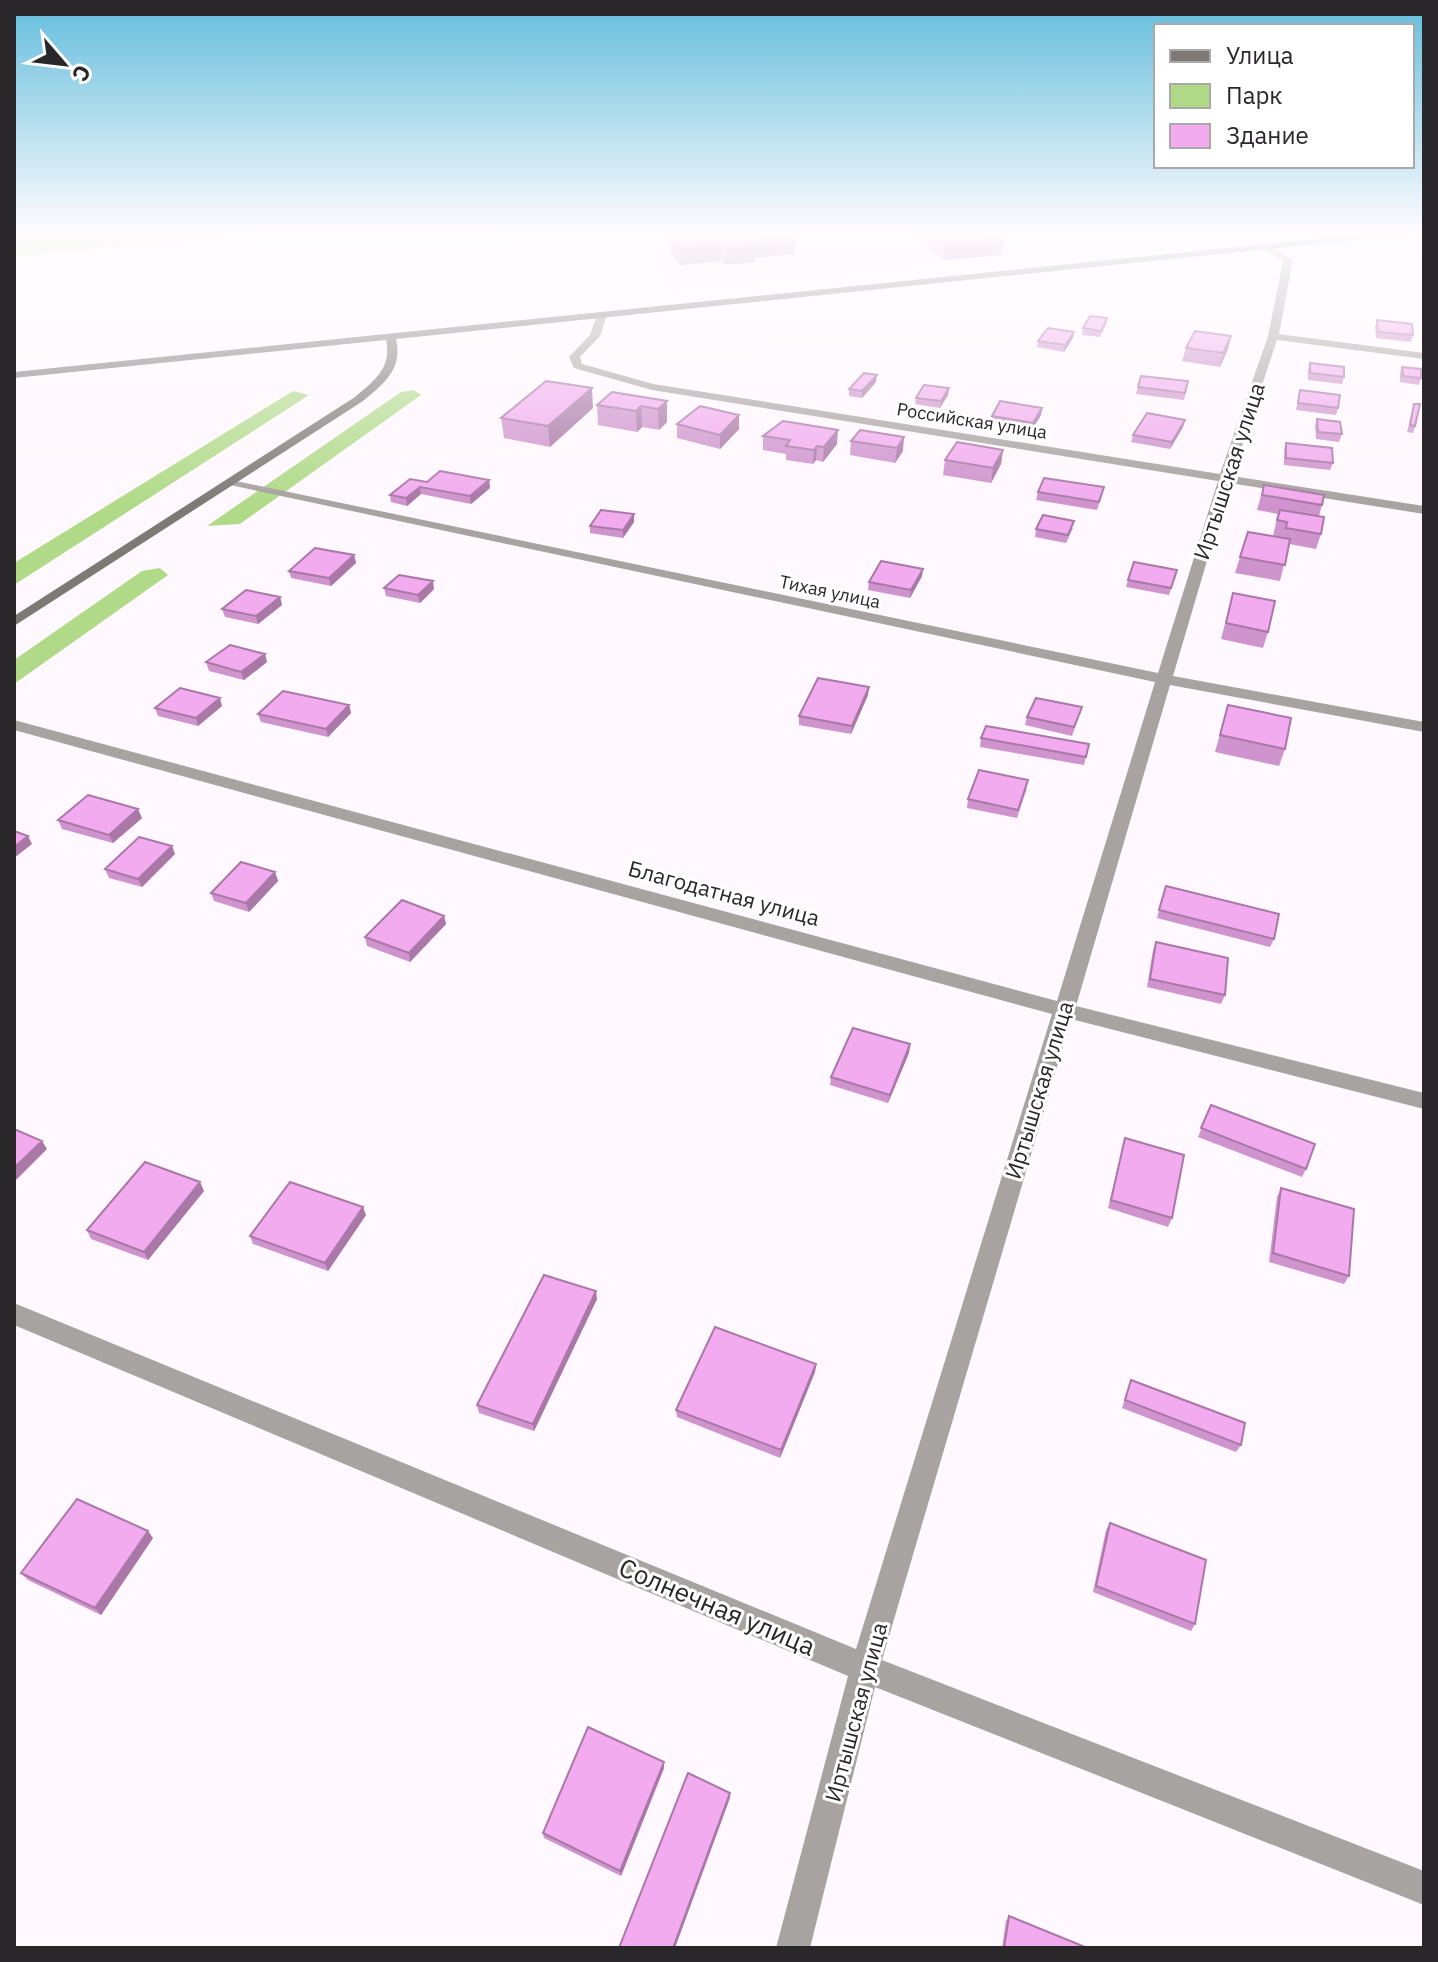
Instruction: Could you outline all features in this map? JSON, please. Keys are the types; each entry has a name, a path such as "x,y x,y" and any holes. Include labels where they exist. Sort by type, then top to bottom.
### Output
{"street":[{"path":"14,375 544,322"},
{"name":"Российская улица","path":"600,322 595,336 574,357 578,366 652,387 1224,481 1424,510"},
{"name":"Иртышская улица","path":"793,1948 865,1668 1224,481 1276,322"},
{"path":"1273,336 1424,356"},
{"path":"14,622 359,399 387,375 395,352 391,339"},
{"name":"Тихая улица","path":"231,484 1164,679 1424,727"},
{"name":"Благодатная улица","path":"14,725 1064,1010 1424,1101"},
{"name":"Солнечная улица","path":"14,1314 865,1668 1424,1888"}],"green space":[{"path":"414,390 421,395 240,524 207,526 401,392"},
{"path":"293,391 309,395 14,585 14,563"},
{"path":"160,568 168,575 14,684 14,660 142,571"}],"building":[{"path":"1087,322 1105,322 1101,331 1083,328"},
{"path":"1377,322 1391,322 1412,324 1413,335 1378,332"},
{"path":"1048,328 1074,332 1065,345 1038,341"},
{"path":"1195,331 1231,336 1223,353 1186,348"},
{"path":"1310,363 1344,367 1344,377 1310,373"},
{"path":"1402,367 1421,369 1421,378 1403,376"},
{"path":"864,373 877,375 862,391 849,389"},
{"path":"1141,376 1188,381 1185,393 1138,387"},
{"path":"546,381 592,388 548,426 501,418"},
{"path":"924,385 949,388 941,401 916,398"},
{"path":"1300,390 1340,395 1338,408 1298,403"},
{"path":"612,392 667,401 658,409 641,406 636,411 597,405"},
{"path":"1000,401 1042,408 1033,423 992,416"},
{"path":"1414,404 1420,404 1415,426 1410,425"},
{"path":"700,406 739,415 720,435 677,424"},
{"path":"1147,413 1185,420 1172,442 1133,435"},
{"path":"1317,419 1340,422 1342,434 1318,432"},
{"path":"783,421 838,430 824,447 817,446 814,450 786,446 790,440 763,436"},
{"path":"860,430 904,437 897,448 851,441"},
{"path":"957,442 1003,450 993,468 945,460"},
{"path":"1286,443 1332,448 1333,463 1286,458"},
{"path":"440,471 489,480 470,496 420,487 406,498 390,495 410,479 427,482"},
{"path":"1044,478 1104,487 1099,502 1038,492"},
{"path":"1264,485 1324,495 1322,505 1262,495"},
{"path":"601,510 634,514 623,530 590,526"},
{"path":"1280,510 1324,517 1321,534 1286,528 1287,522 1277,520"},
{"path":"1043,515 1074,521 1068,535 1036,529"},
{"path":"1248,532 1290,539 1285,565 1240,557"},
{"path":"315,548 354,555 329,578 289,571"},
{"path":"881,561 923,569 911,590 869,582"},
{"path":"1134,562 1177,570 1171,588 1128,580"},
{"path":"399,575 433,581 418,595 384,588"},
{"path":"246,590 280,597 256,616 222,609"},
{"path":"1233,593 1275,601 1268,632 1226,623"},
{"path":"230,645 265,654 241,672 206,662"},
{"path":"818,678 869,687 852,726 799,716"},
{"path":"180,688 220,698 196,718 155,708"},
{"path":"283,691 349,705 326,729 258,714"},
{"path":"1036,698 1082,707 1074,727 1027,717"},
{"path":"1228,705 1291,718 1285,749 1220,735"},
{"path":"986,726 1089,744 1086,757 981,738"},
{"path":"979,770 1028,780 1018,810 968,799"},
{"path":"88,795 138,809 109,835 58,820"},
{"path":"14,831 28,836 14,847"},
{"path":"139,837 172,846 138,879 105,869"},
{"path":"241,862 275,872 246,903 211,893"},
{"path":"1166,886 1279,914 1274,939 1159,910"},
{"path":"402,900 444,916 409,953 365,937"},
{"path":"1156,942 1228,958 1225,995 1150,979"},
{"path":"853,1028 910,1044 890,1095 831,1077"},
{"path":"1211,1105 1315,1144 1306,1169 1201,1128"},
{"path":"14,1129 42,1141 14,1168"},
{"path":"1125,1138 1184,1155 1172,1218 1111,1200"},
{"path":"145,1162 200,1182 144,1252 87,1230"},
{"path":"290,1182 363,1207 325,1263 250,1236"},
{"path":"1281,1188 1354,1209 1349,1276 1273,1253"},
{"path":"544,1275 596,1291 533,1424 477,1405"},
{"path":"715,1327 816,1364 781,1450 676,1410"},
{"path":"1131,1380 1245,1423 1241,1445 1125,1400"},
{"path":"77,1499 148,1531 95,1608 21,1573"},
{"path":"1110,1523 1206,1560 1195,1624 1096,1586"},
{"path":"588,1727 664,1762 620,1871 543,1833"},
{"path":"688,1773 730,1793 673,1948 619,1948"},
{"path":"1009,1916 1085,1947 1085,1948 1004,1948"}]}
